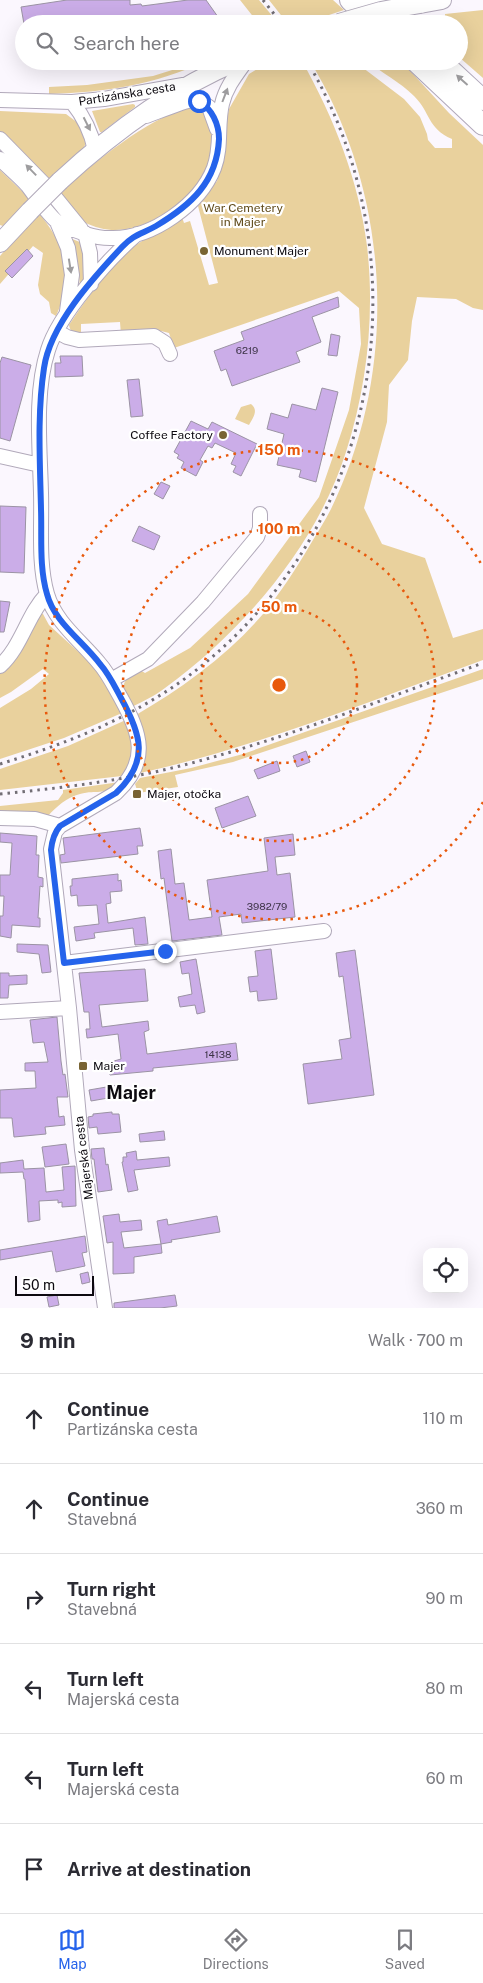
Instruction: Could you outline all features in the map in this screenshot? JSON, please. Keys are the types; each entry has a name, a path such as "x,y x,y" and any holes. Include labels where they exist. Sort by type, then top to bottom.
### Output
{"highway":[{"path":"350,0 366,15"},
{"path":"373,0 389,15"},
{"path":"425,70 483,124"},
{"path":"451,70 483,100"}],"main road":[{"path":"370,15 442,0"},
{"name":"Partizánska cesta","path":"190,83 218,70"},
{"path":"0,243 60,181 95,150 190,83"}],"street":[{"name":"Partizánska cesta","path":"0,159 26,184 57,222 85,233 112,238 137,234 153,228 172,216 198,194 207,181 218,151 222,104 230,83 239,70"},
{"name":"Partizánska cesta","path":"0,100 72,102 104,100 190,83"},
{"name":"Partizánska cesta","path":"137,119 168,109 187,100 194,100 209,107 219,134"},
{"name":"Partizánska cesta","path":"72,102 83,116 91,133 95,150"},
{"path":"0,139 46,186 85,233 90,253 91,284"},
{"path":"57,222 68,248 72,275 67,312"},
{"path":"0,818 35,819 60,826 116,793 130,777 137,759 139,739 133,720 101,665 62,622 52,607 47,594 42,554 40,424 44,366 48,349 56,331 67,312 123,246 137,234"},
{"path":"56,331 67,337 79,340 154,336 165,343 170,354"},
{"path":"0,456 40,465"},
{"path":"111,680 148,659 203,602 257,537 260,528 260,514"},
{"path":"0,666 7,659 18,641 36,605 47,594"},
{"name":"Majerská cesta","path":"60,826 55,832 51,850 69,1008 82,1150 105,1308"},
{"path":"64,963 324,931"},
{"path":"0,1012 69,1008"}],"green space":[{"path":"240,0 259,0 272,15 252,15"},
{"path":"269,0 333,0 344,10 329,15 281,15"},
{"path":"483,10 483,78 468,65 468,15 445,14"},
{"path":"172,70 184,70 130,86 49,94 49,87 87,85 153,76"},
{"name":"War Cemetery in Majer","path":"255,70 307,70 335,127 358,198 367,246 370,298 364,376 353,427 333,487 296,553 274,584 222,640 161,691 132,707 124,689 128,678 140,670 145,673 190,648 248,594 319,497 349,410 361,344 359,308 339,291 174,348 169,333 161,331 121,335 120,322 81,324 81,335 70,329 69,325 91,293 126,253 182,217 184,223 190,221 209,285 218,283 198,206 217,181 224,157 225,128 229,109 249,74"},
{"path":"315,70 366,70 404,99 420,117 428,140 435,148 452,148 452,139 444,135 433,125 424,108 414,96 380,70 409,70 449,113 483,145 483,310 473,308 456,299 417,297 412,321 408,360 389,385 387,422 364,508 382,544 425,558 453,638 483,629 483,660 271,737 140,773 144,737 136,715 204,670 235,643 263,614 288,580 324,522 353,455 368,398 376,340 377,282 370,224 357,167 337,113"},
{"path":"133,104 135,107 100,132 92,111"},
{"path":"192,105 205,113 211,123 213,140 210,159 199,185 168,211 134,228 109,230 84,222 73,213 58,194 121,143 155,122"},
{"path":"0,111 66,114 78,123 86,143 83,149 50,179 0,132"},
{"path":"0,170 30,199 3,226 0,225"},
{"path":"38,212 55,237 65,261 65,287 56,316 51,313 49,302 40,294 38,285 43,253 33,246 0,284 0,256"},
{"path":"70,238 82,243 87,256 83,286 80,289 79,273"},
{"path":"251,404 255,411 249,425 235,419 241,407"},
{"path":"41,613 49,625 94,666 122,713 64,738 0,759 0,708 31,689 49,674 43,669 0,698 0,669"},
{"path":"483,669 483,679 233,762 175,775 178,787 138,793 135,784 140,778 191,768 243,754"},
{"path":"128,719 132,749 129,762 122,776 0,790 0,769 68,746"},
{"path":"120,782 109,790 75,795 58,806 48,816 0,817 0,806 58,800 63,790"}],"building":[{"path":"67,0 130,0 130,5 141,4 142,6 188,0 206,0 217,15 22,15 21,7"},
{"path":"27,249 33,256 12,278 5,271"},
{"path":"338,297 339,307 312,317 321,342 296,352 300,362 232,386 226,369 221,371 214,351 244,340 241,332"},
{"path":"331,334 340,336 337,356 328,355"},
{"path":"60,356 82,356 83,376 55,377 55,363 61,363"},
{"path":"2,357 31,365 10,441 0,438 0,363"},
{"path":"139,379 143,416 131,417 127,380"},
{"path":"322,388 338,392 316,482 299,477 301,470 277,465 284,434 267,429 271,413 288,418 292,404 316,410"},
{"path":"191,421 208,429 212,422 257,444 241,476 233,472 236,466 231,464 236,453 215,443 212,448 208,446 200,460 203,462 196,476 181,468 184,462 177,458 179,455 174,452"},
{"path":"161,482 170,486 163,499 154,494"},
{"path":"0,506 26,507 24,573 0,572"},
{"path":"139,526 160,536 154,550 132,541"},
{"path":"0,601 10,602 4,632 0,632"},
{"path":"306,751 310,762 297,767 293,756"},
{"path":"277,761 280,771 258,779 254,770"},
{"path":"248,796 256,816 222,828 215,808"},
{"path":"140,828 143,846 137,846 138,854 61,863 60,855 65,854 63,838"},
{"path":"0,833 37,836 36,855 39,855 38,877 43,878 43,887 40,886 38,918 40,918 40,927 12,925 11,938 0,936 0,916 3,916 4,896 0,896 0,875 10,875 12,843 0,842"},
{"path":"293,834 295,855 275,857 277,875 290,873 295,917 242,923 241,914 219,917 222,935 172,941 164,878 161,879 158,851 171,849 175,884 184,883 189,920 212,917 207,880 268,871 264,838"},
{"path":"118,874 118,881 121,880 122,891 110,892 111,903 106,904 108,923 145,917 148,944 135,945 133,928 94,933 95,938 76,941 74,927 99,924 97,905 78,906 77,895 71,896 70,886 72,886 72,879"},
{"path":"17,944 48,945 51,972 42,973 39,954 17,952"},
{"path":"271,949 277,999 258,1001 257,991 250,992 248,977 258,976 255,951"},
{"path":"355,950 374,1095 308,1104 303,1064 342,1059 339,1040 351,1038 343,976 339,977 336,953"},
{"path":"196,959 205,1012 197,1014 195,1005 180,1007 178,997 192,994 189,973 182,974 180,962"},
{"path":"145,969 148,1001 99,1005 102,1027 148,1021 149,1030 144,1032 147,1054 236,1043 238,1060 153,1068 153,1071 110,1075 107,1063 121,1059 118,1034 87,1038 86,1029 90,1029 89,1012 84,1012 79,973"},
{"path":"0,973 9,973 9,976 27,975 27,984 9,985 8,998 0,998"},
{"path":"57,1017 61,1061 68,1097 57,1097 59,1117 64,1116 65,1125 45,1127 46,1134 14,1137 12,1118 0,1118 0,1090 36,1088 35,1071 25,1071 25,1063 48,1062 44,1042 33,1043 30,1020"},
{"path":"118,1085 120,1096 91,1101 89,1090"},
{"path":"112,1112 112,1114 119,1114 121,1132 98,1134 97,1127 89,1128 88,1117 93,1116 93,1114"},
{"path":"164,1131 165,1140 140,1142 139,1134"},
{"path":"66,1144 69,1164 45,1167 42,1147"},
{"path":"104,1148 112,1190 98,1192 91,1149"},
{"path":"136,1151 137,1160 169,1157 170,1166 134,1170 138,1190 128,1192 122,1162 123,1157 127,1157 126,1153"},
{"path":"23,1160 24,1169 44,1168 46,1192 64,1190 62,1167 75,1166 76,1206 62,1207 62,1202 58,1203 58,1200 39,1201 40,1220 28,1222 23,1172 0,1173 0,1163"},
{"path":"119,1214 120,1222 141,1220 142,1230 121,1232 124,1248 161,1244 162,1253 134,1257 134,1273 113,1274 113,1242 107,1243 103,1216"},
{"path":"217,1216 220,1232 171,1240 172,1242 161,1244 157,1221 167,1219 168,1225"},
{"path":"85,1236 87,1252 82,1253 85,1266 56,1272 52,1251 0,1260 0,1250"},
{"path":"88,1272 90,1282 82,1284 80,1274"},
{"path":"57,1295 59,1305 49,1307 47,1297"},
{"path":"175,1295 177,1306 114,1308 114,1303"}],"railway":[{"path":"263,0 275,15"},
{"path":"0,764 95,730 140,707 183,680 249,621 302,553 340,476 364,395 373,310 367,225 345,141 311,70"},
{"path":"0,794 113,780 218,756 333,718 483,663"}],"place":[{"name":"Monument Majer","path":"204,251"},
{"name":"Coffee Factory","path":"223,435"},
{"name":"Majer, otočka","path":"137,794"},
{"name":"Majer","path":"83,1066"}],"district":[{"name":"Majer","path":"131,1093"}],"route":[{"path":"165,951 64,963 51,850 52,840 60,826 84,810 116,793 124,785 130,777 137,759 139,739 133,720 111,680 101,665 62,622 52,607 47,594 42,554 41,395 47,351 67,312 123,246 137,234 153,228 172,216 198,194 207,181 218,151 219,134 209,107 199,101"}]}
